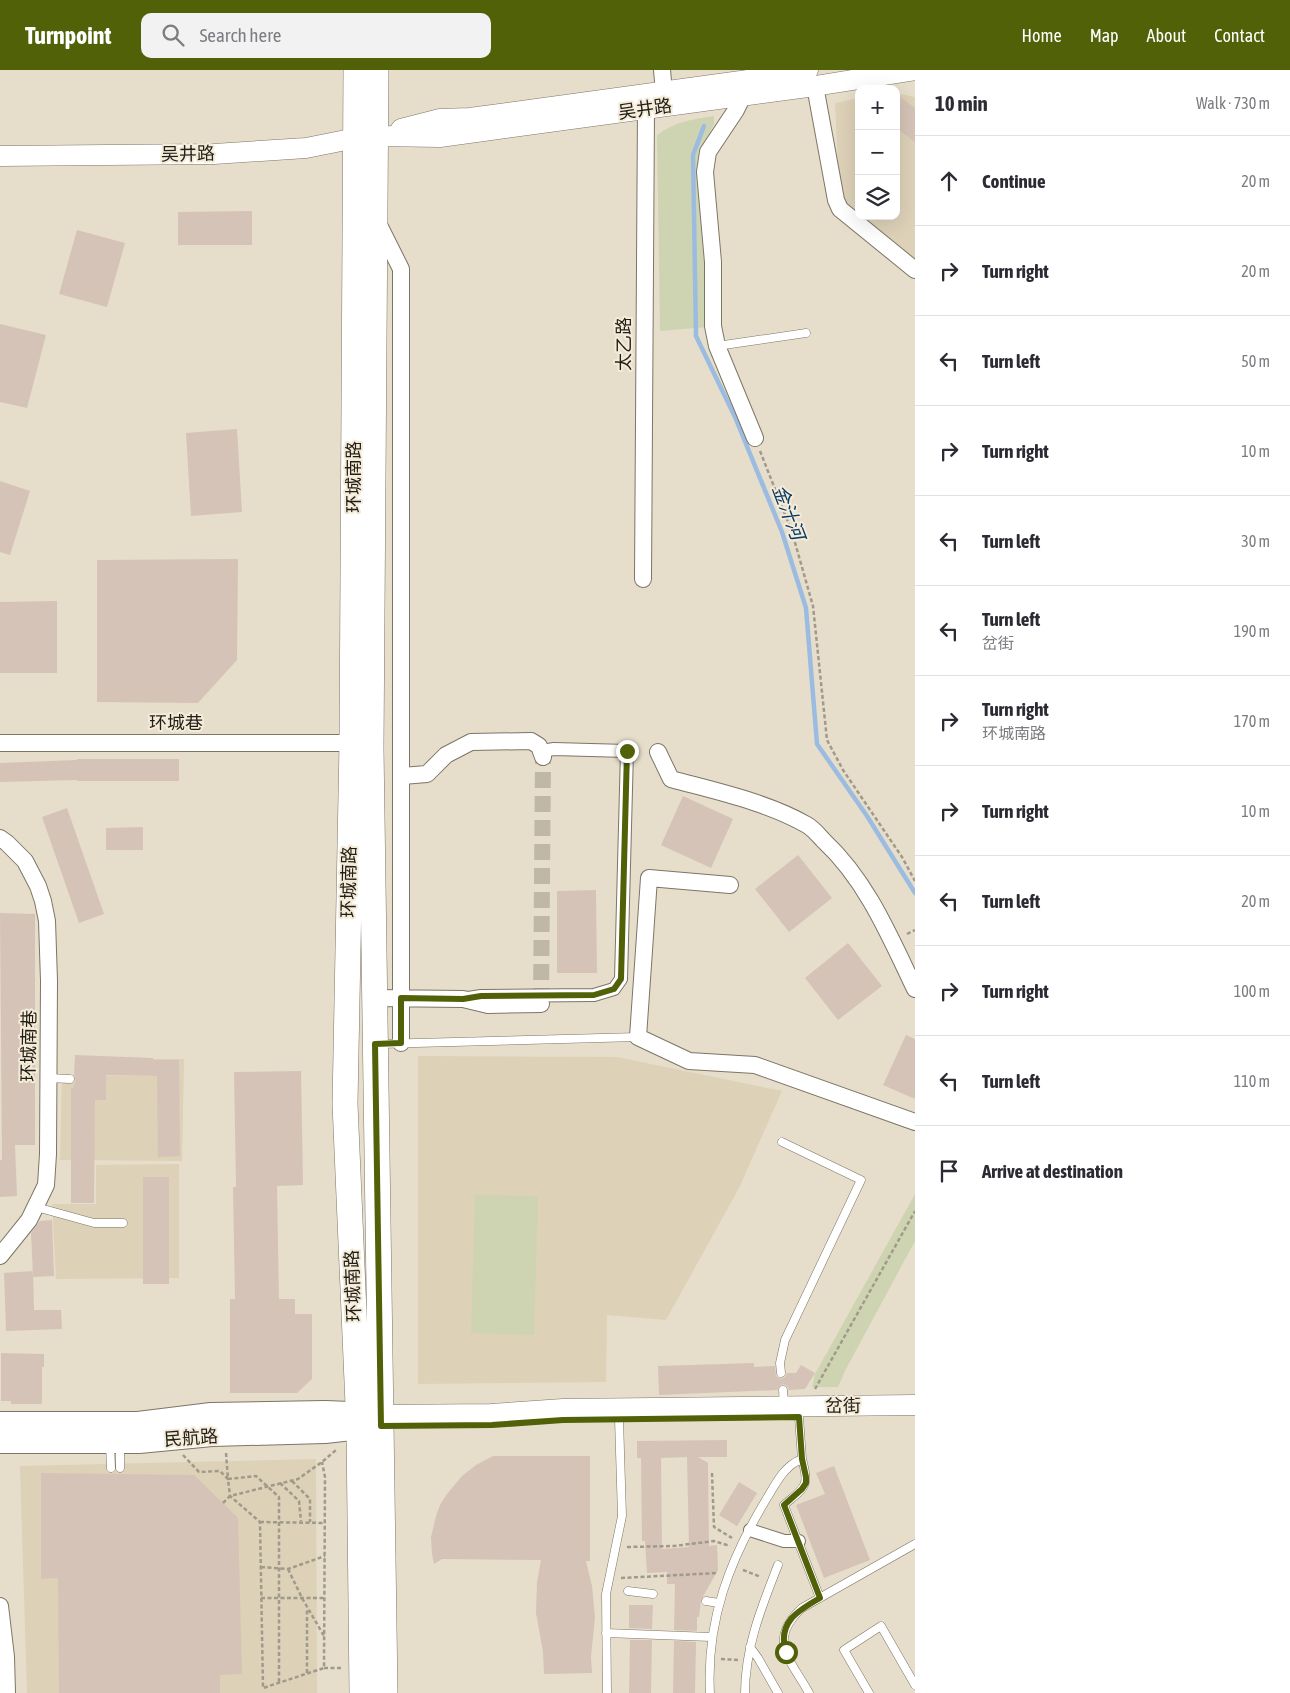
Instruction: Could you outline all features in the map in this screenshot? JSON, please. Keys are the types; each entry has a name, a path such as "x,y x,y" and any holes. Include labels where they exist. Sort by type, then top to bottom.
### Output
{"main road":[{"name":"环城南路","path":"356,70 374,217 371,748 375,1044 370,1421 362,1693"},
{"name":"环城南路","path":"376,70 365,137 345,1104 370,1421 385,1693"},
{"name":"民航路","path":"0,1423 138,1422 211,1414 325,1412 370,1421"},
{"name":"民航路","path":"0,1442 115,1442 212,1435 325,1432 370,1421"}],"street":[{"path":"662,70 664,92"},
{"name":"吴井路","path":"0,156 214,154 306,148 365,137 440,119 470,118 741,82 915,70"},
{"name":"吴井路","path":"365,137 440,137 743,96 811,78"},
{"path":"811,78 836,200 840,209 915,270"},
{"path":"743,96 708,152 704,172 713,262 713,326 717,346 755,438"},
{"name":"太乙路","path":"643,579 646,109"},
{"path":"374,217 401,269 401,1043"},
{"path":"374,998 463,999 481,996 594,995 614,989 621,979 627,751 554,749 542,754 539,746 532,741 471,742 446,755 427,774 402,776"},
{"name":"环城巷","path":"0,743 352,743"},
{"path":"658,752 671,778 742,799 785,814 809,826 830,846 868,894 915,989"},
{"name":"环城南巷","path":"0,838 7,842 25,861 44,901 50,981 46,1185 29,1220 0,1256"},
{"path":"730,885 649,878 638,1037 689,1061 755,1065 915,1122"},
{"path":"463,999 488,1005 541,1004"},
{"name":"岔街","path":"370,1421 492,1425 563,1420 620,1419 793,1405 915,1416"},
{"name":"岔街","path":"370,1421 563,1409 915,1405"},
{"path":"750,1530 784,1541 799,1541"},
{"path":"0,1606 6,1657 7,1693"}],"lane":[{"path":"717,346 806,333"},
{"path":"375,1044 638,1037"},
{"path":"48,1078 70,1079"},
{"path":"781,1373 780,1363 785,1340 861,1180 782,1142"},
{"path":"36,1207 61,1216 94,1223 123,1222"},
{"path":"793,1405 806,1483 784,1505 820,1598"},
{"path":"607,1693 606,1594 622,1516 620,1419"},
{"path":"110,1468 115,1442"},
{"path":"115,1442 120,1468"},
{"path":"710,1693 712,1637 719,1603 731,1569 740,1547 782,1474 791,1464 802,1459"},
{"path":"809,1693 786,1652 783,1641 791,1618 802,1608 915,1544"},
{"path":"745,1693 746,1660 761,1608 778,1564"},
{"path":"628,1591 653,1594"},
{"path":"706,1601 719,1603"},
{"path":"869,1693 844,1650 881,1626 915,1685"},
{"path":"606,1633 712,1637"},
{"path":"750,1647 778,1693"}],"path":[{"path":"755,438 792,532 813,606 828,740 843,770 902,857 915,881"},
{"path":"903,936 915,930"},
{"path":"793,1405 915,1211"},
{"path":"226,1455 230,1496 260,1522 325,1523"},
{"path":"185,1458 199,1472 220,1471 228,1479"},
{"path":"223,1503 230,1496 298,1479 322,1462 325,1477 324,1668 263,1688 260,1522"},
{"path":"712,1473 714,1527 740,1547"},
{"path":"228,1479 256,1476 279,1498 279,1683"},
{"path":"292,1480 310,1499 310,1522"},
{"path":"280,1484 299,1501 301,1522"},
{"path":"615,1548 674,1546 714,1541 740,1547"},
{"path":"261,1567 288,1569 325,1556"},
{"path":"288,1569 302,1598 325,1637"},
{"path":"610,1577 626,1578 731,1569 756,1576"},
{"path":"261,1598 325,1598"},
{"path":"308,1607 308,1674"}],"shaded area":[{"path":"900,94 915,97 915,262 861,220 900,220"},
{"path":"855,99 855,215 847,209 839,187 835,103"},
{"path":"418,1056 617,1057 782,1091 739,1188 666,1320 607,1315 606,1382 418,1384"},
{"path":"153,1059 184,1059 182,1161 60,1160 62,1075 152,1076"},
{"path":"179,1164 179,1278 56,1279 52,1204 96,1204 96,1165"},
{"path":"316,1459 317,1693 27,1693 20,1466"}],"green space":[{"path":"714,116 714,124 698,157 708,262 707,327 660,331 657,135 670,127 684,122"},
{"path":"915,1194 915,1241 838,1387 812,1387 815,1374"},
{"path":"475,1195 538,1196 534,1335 471,1333"}],"building":[{"path":"900,97 915,108 915,142 900,131"},
{"path":"252,211 252,245 178,245 178,212"},
{"path":"77,230 125,243 107,307 59,294"},
{"path":"0,324 46,335 27,408 0,402"},
{"path":"237,429 242,512 191,516 186,433"},
{"path":"0,481 30,491 10,555 0,552"},
{"path":"238,559 237,660 198,703 97,702 97,560"},
{"path":"57,601 57,673 0,673 0,602"},
{"path":"77,759 179,759 179,781 77,780 0,782 0,763"},
{"path":"683,796 733,819 711,868 661,845"},
{"path":"67,808 104,914 79,923 42,817"},
{"path":"143,827 143,850 106,850 106,828"},
{"path":"798,855 832,898 789,932 755,889"},
{"path":"596,890 597,973 557,973 557,891"},
{"path":"0,913 35,914 35,1145 15,1145 17,1196 0,1197 0,1160 2,1160"},
{"path":"848,943 882,986 838,1020 805,978"},
{"path":"906,1035 915,1039 915,1099 883,1085"},
{"path":"75,1055 179,1060 180,1156 158,1157 157,1076 106,1075 106,1100 95,1100 94,1203 71,1203 71,1088 73,1088 76,1080 74,1075"},
{"path":"301,1071 303,1185 277,1186 279,1299 295,1299 295,1314 312,1314 312,1379 297,1393 230,1393 230,1299 235,1299 233,1187 236,1187 234,1072"},
{"path":"143,1177 169,1177 169,1284 143,1284"},
{"path":"52,1220 54,1276 33,1277 31,1233 40,1221"},
{"path":"33,1271 34,1310 61,1310 62,1329 6,1331 4,1273"},
{"path":"1,1353 44,1354 42,1404 11,1404 11,1401 1,1401"},
{"path":"754,1363 754,1367 775,1366 776,1376 781,1379 787,1373 796,1373 801,1365 815,1373 805,1389 789,1390 783,1384 777,1390 659,1395 658,1366"},
{"path":"727,1440 727,1457 698,1457 708,1463 709,1546 717,1545 718,1570 701,1600 699,1617 697,1617 697,1631 674,1630 675,1584 667,1584 667,1572 647,1573 645,1541 642,1541 641,1458 637,1458 637,1441","holes":["687,1457 689,1547 662,1549 661,1458"]},
{"path":"493,1456 590,1456 590,1561 586,1561 592,1586 595,1617 591,1657 592,1673 544,1674 543,1652 536,1613 537,1582 541,1560 442,1559 434,1564 431,1537 440,1505 462,1476 476,1465"},
{"path":"834,1466 870,1560 824,1578 796,1505 825,1494 816,1473"},
{"path":"41,1473 194,1475 238,1518 242,1674 220,1675 220,1693 59,1693 58,1578 41,1579"},
{"path":"739,1482 757,1493 737,1526 719,1515"},
{"path":"629,1605 653,1605 652,1629 629,1628"},
{"path":"630,1640 652,1640 651,1693 629,1693"},
{"path":"674,1641 696,1642 695,1693 673,1693"}],"waterway":[{"name":"金汁河","path":"704,126 693,155 696,336 735,417 782,532 806,608 817,744 867,816 915,893"}],"tunnel":[{"path":"541,1004 543,757"}],"route":[{"path":"627,751 621,979 614,989 594,995 481,996 463,999 401,998 401,1043 375,1044 381,1426 492,1425 563,1420 799,1417 806,1483 784,1505 820,1598 802,1608 791,1618 783,1641 786,1652"}]}
